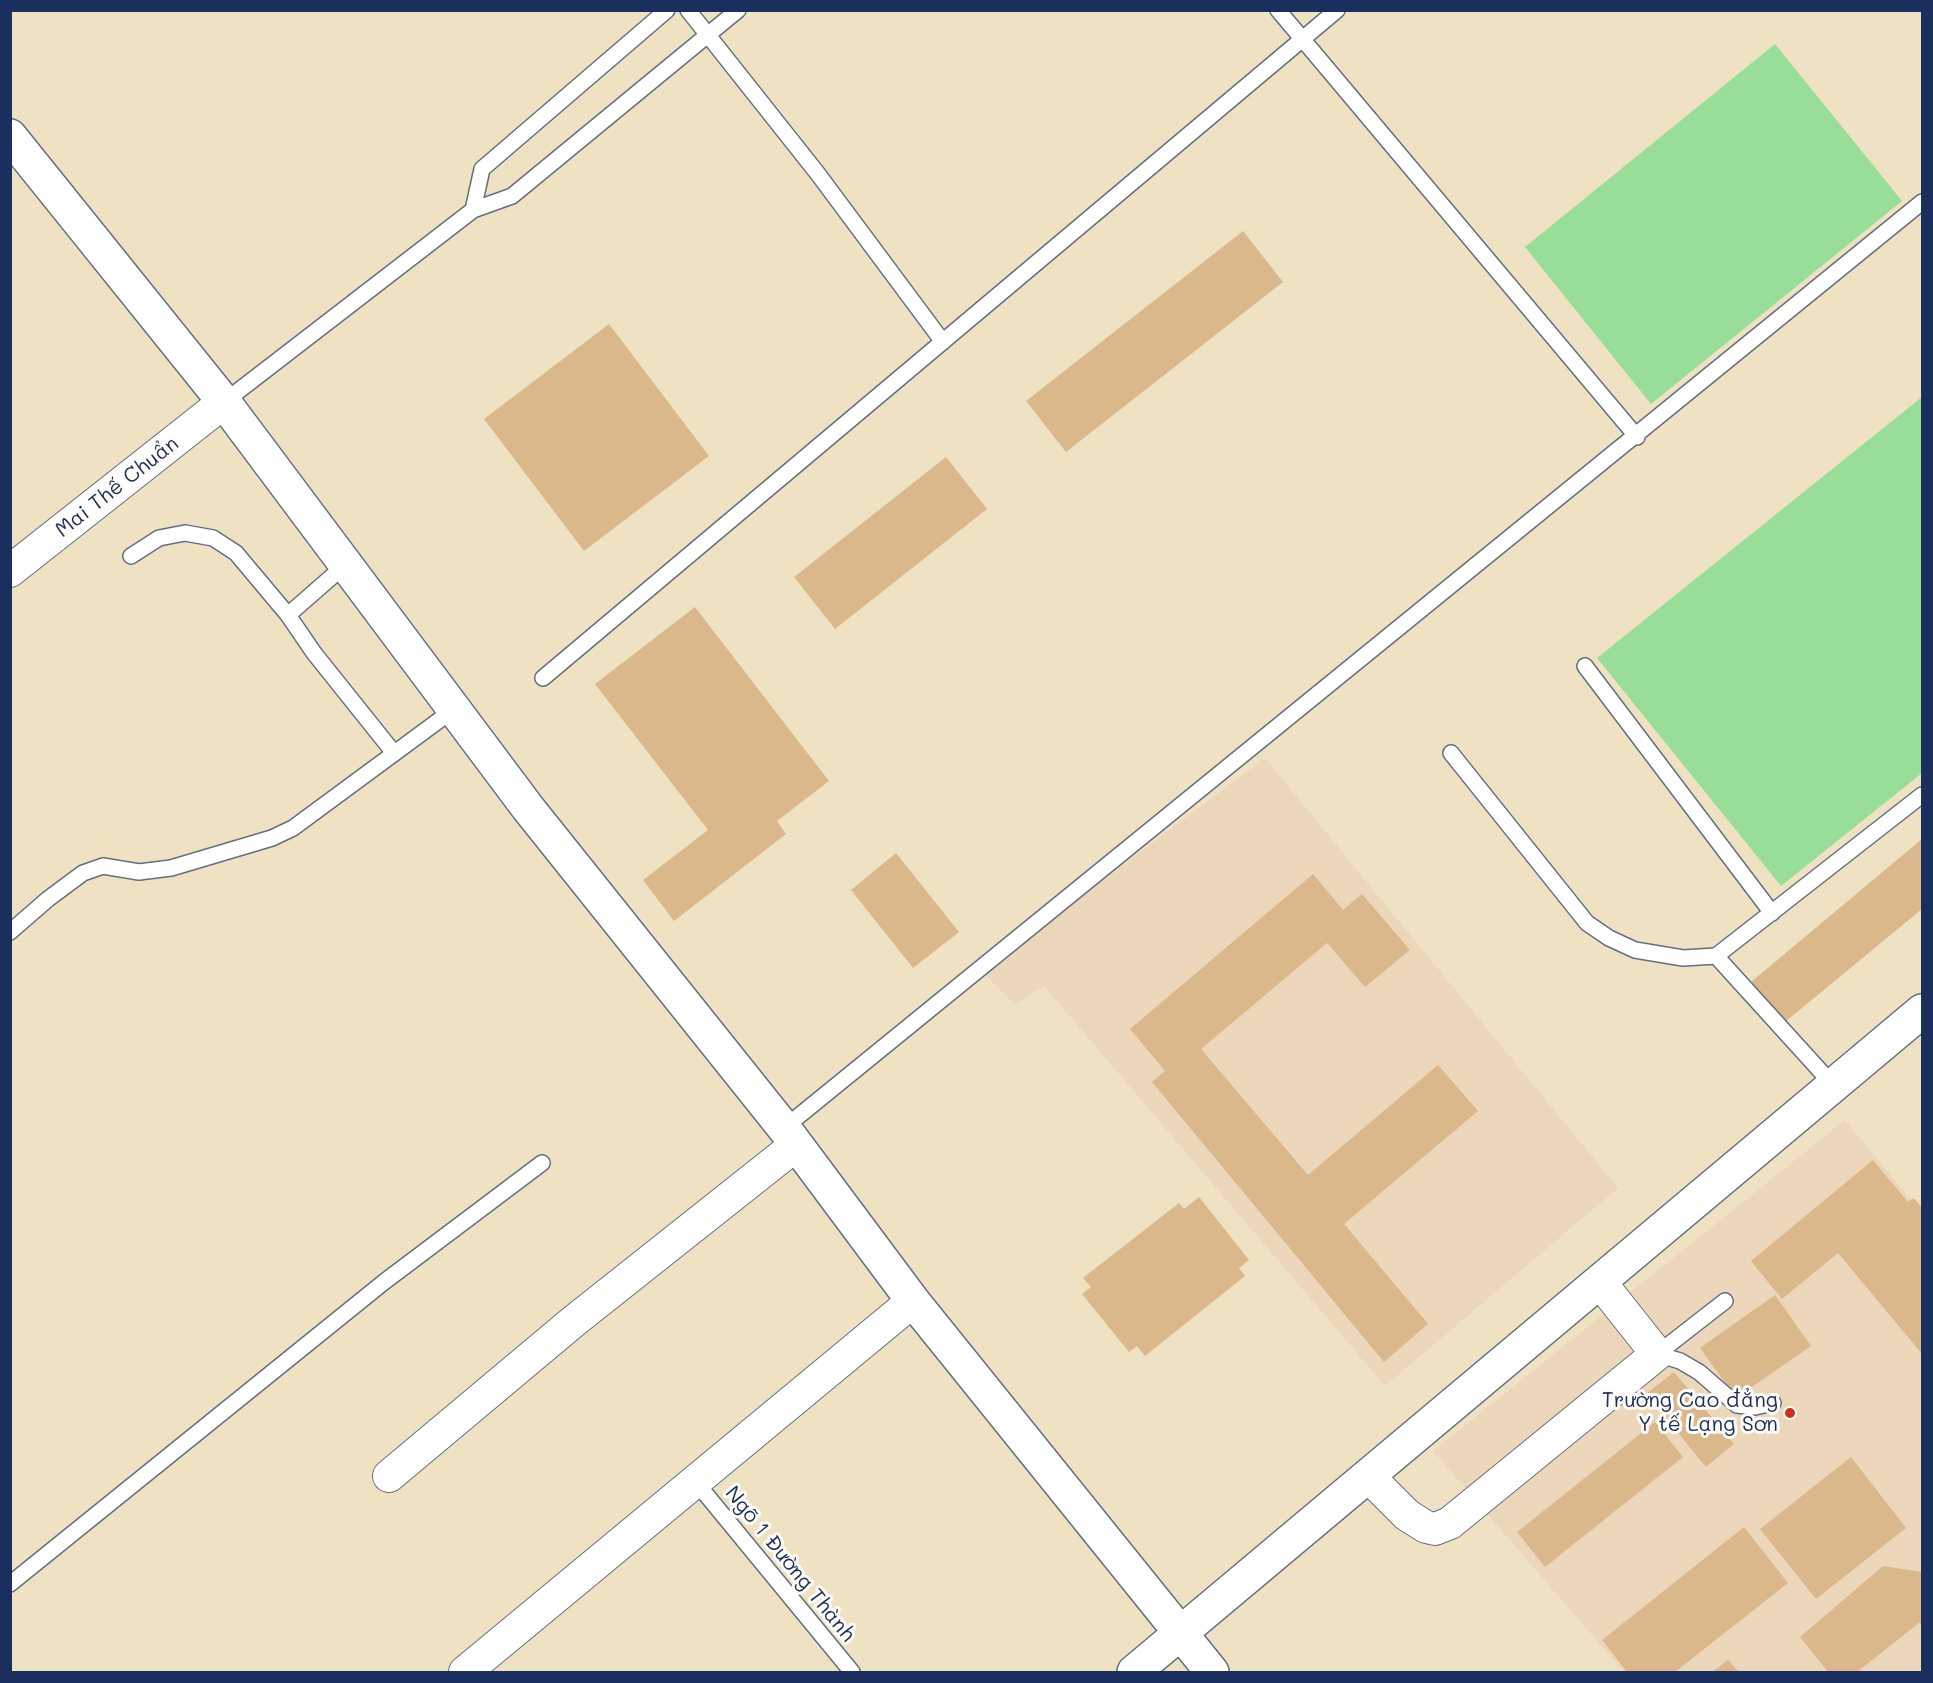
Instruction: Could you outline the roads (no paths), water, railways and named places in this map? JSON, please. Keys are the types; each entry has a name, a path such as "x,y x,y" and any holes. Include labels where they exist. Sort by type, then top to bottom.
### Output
{"street":[{"path":"10,136 224,402 528,808 790,1137 913,1301 1212,1672"},
{"name":"Mai Thế Chuẩn","path":"10,571 224,402"},
{"path":"1134,1672 1923,1011"},
{"path":"389,1476 790,1137"},
{"path":"1368,1476 1407,1515 1426,1527 1435,1528 1450,1523 1657,1354 1600,1282"},
{"path":"465,1672 913,1301"}],"lane":[{"path":"473,210 482,169 667,10"},
{"path":"688,10 707,37 818,174 943,342"},
{"path":"224,402 473,210 512,196 738,10"},
{"path":"1278,10 1637,437"},
{"path":"543,678 1337,10"},
{"path":"790,1137 1923,202"},
{"path":"131,556 159,538 185,533 213,538 236,553 288,615 314,653 394,753"},
{"path":"288,615 345,566"},
{"path":"1585,666 1772,913"},
{"path":"10,932 82,873 103,866 139,872 171,868 272,838 293,828 453,710"},
{"path":"1451,753 1587,922 1609,938 1635,950 1683,958 1716,956 1923,795"},
{"path":"1716,956 1834,1086"},
{"path":"10,1584 384,1282 542,1163"},
{"path":"1657,1354 1725,1300"},
{"path":"1657,1354 1680,1361 1699,1372 1737,1405 1755,1407 1773,1403"},
{"name":"Ngõ 1 Đường Thành","path":"695,1481 852,1672"}],"place":[{"name":"Trường Cao đẳng Y tế Lạng Sơn","path":"1790,1413"}]}
